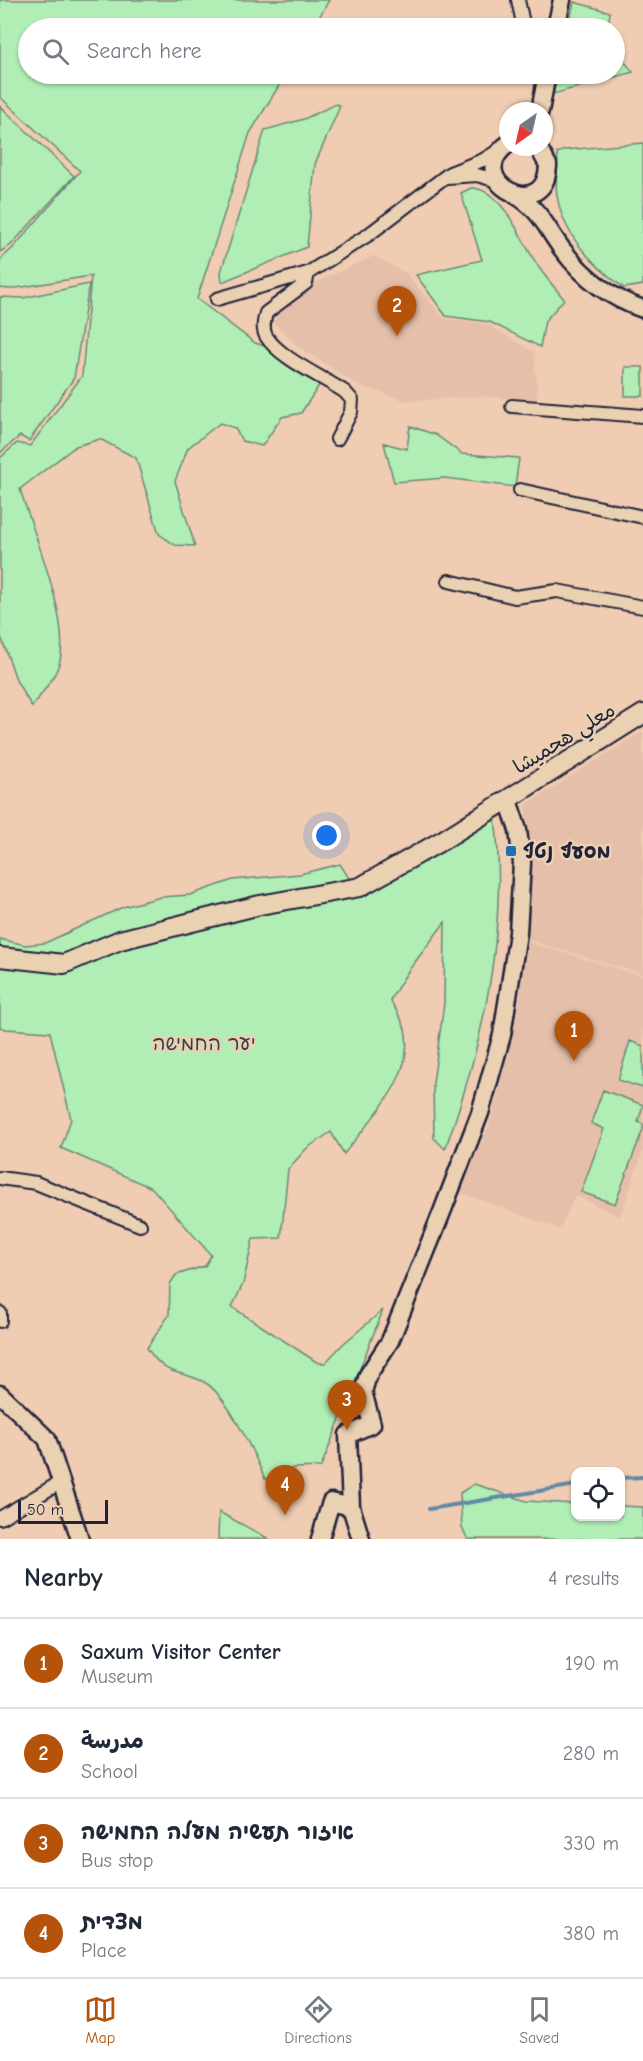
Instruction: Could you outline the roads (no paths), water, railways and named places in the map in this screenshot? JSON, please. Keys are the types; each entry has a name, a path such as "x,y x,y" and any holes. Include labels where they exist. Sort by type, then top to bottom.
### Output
{"main road":[{"path":"558,18 562,0"},
{"path":"541,102 545,84"},
{"path":"500,156 494,166 498,181 506,190 540,213 564,252 590,280 605,292 643,309"},
{"path":"544,156 548,165 545,196 555,237"},
{"path":"514,194 532,193 545,182"},
{"name":"معلي هحميشا","path":"0,957 64,964 130,938 260,905 360,887 508,800 643,714"},
{"path":"361,1539 351,1507 348,1435 372,1424 363,1392 368,1375 390,1341 442,1212 480,1113 502,1035 518,933 522,863 518,830 508,800"},
{"path":"4,1402 47,1439 80,1539"},
{"path":"320,1539 331,1502 351,1507"}],"street":[{"path":"518,0 522,18"},
{"path":"217,299 308,273 368,235 460,167 483,160 499,151"},
{"path":"438,182 448,176 460,175 477,175 498,181"},
{"path":"308,273 306,283 266,313 263,328 265,335 284,354 345,392 352,400 351,412 337,439"},
{"path":"512,406 643,416"},
{"path":"520,490 643,517"},
{"path":"449,581 515,597 557,591 643,607"},
{"path":"0,1178 36,1183 140,1225"},
{"path":"0,1313 0,1320"},
{"path":"0,1518 61,1482"}],"waterway":[{"path":"625,1478 643,1477"},
{"path":"429,1509 571,1486"}],"place":[{"name":"مدرسة","path":"397,336"},
{"name":"מסעף נטף","path":"511,851"},
{"name":"Saxum Visitor Center","path":"574,1061"},
{"name":"איזור תעשיה מעלה החמישה","path":"347,1430"},
{"name":"מצדית","path":"285,1515"}],"park label":[{"name":"יער החמישה","path":"204,1043"}]}
